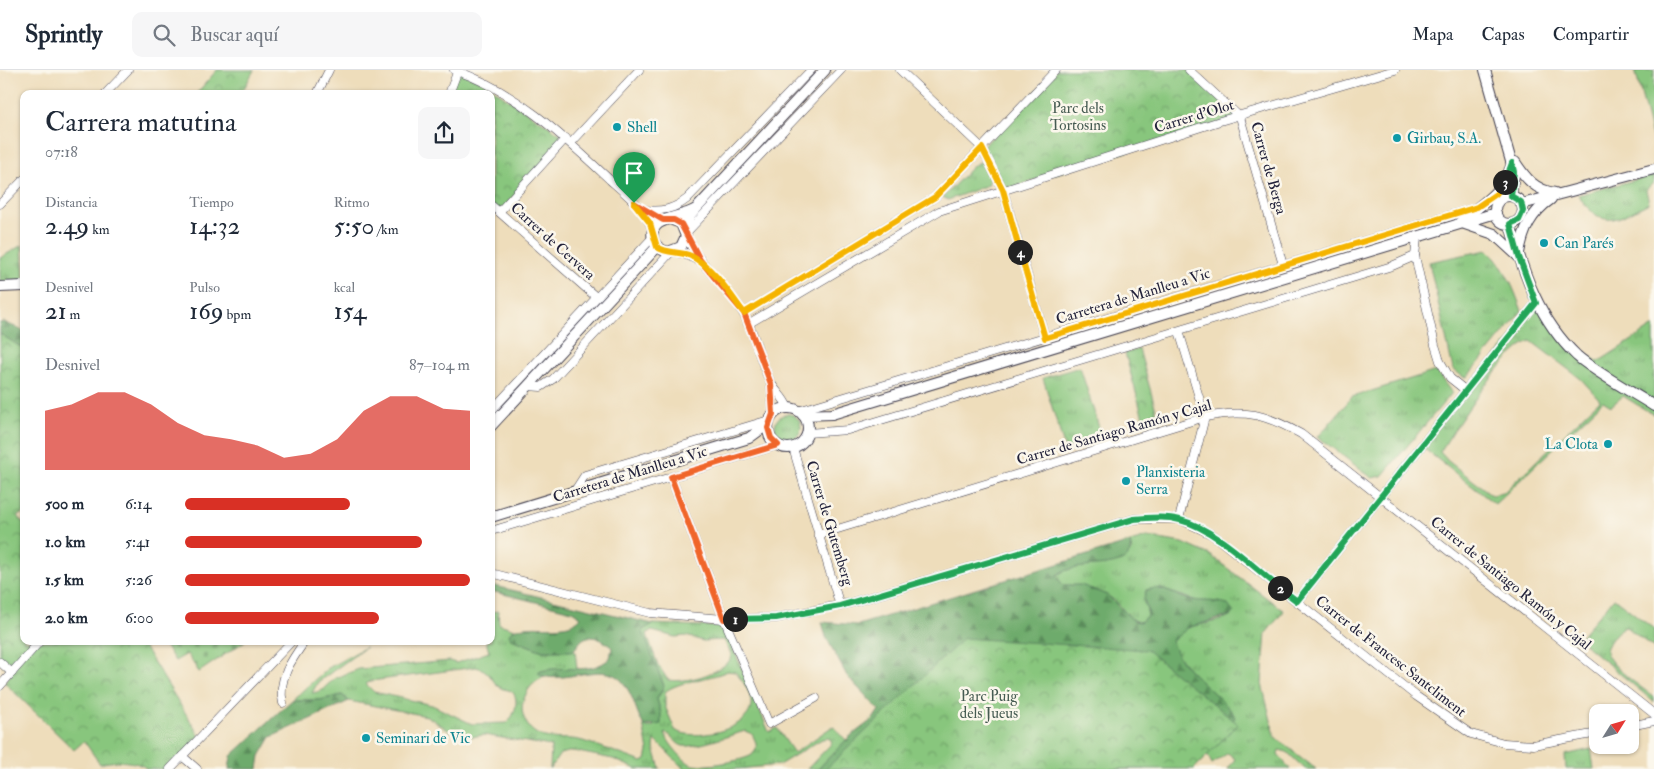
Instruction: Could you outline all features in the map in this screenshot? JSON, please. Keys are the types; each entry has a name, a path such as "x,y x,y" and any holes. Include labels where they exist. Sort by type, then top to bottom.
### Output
{"street":[{"path":"109,90 128,70"},
{"path":"319,90 329,70"},
{"path":"450,90 457,70 516,101 569,140 634,203 646,217 654,239 672,252 689,256 704,265"},
{"path":"500,210 639,70"},
{"path":"645,210 664,211 677,206 706,181 811,70"},
{"path":"528,386 541,386 553,379 672,252 683,245 689,217 825,70"},
{"path":"685,233 841,70"},
{"path":"900,70 982,148 1003,190 1045,338"},
{"path":"744,313 935,197 1056,70"},
{"name":"Carrer de Berga","path":"1189,70 1240,116 1283,265"},
{"name":"Carrer d'Olot","path":"748,324 939,211 1393,70"},
{"path":"1485,70 1514,172 1511,196"},
{"path":"1511,159 1531,184 1542,191 1558,194"},
{"name":"Carretera de Manlleu a Vic","path":"1460,225 1477,207 1496,194 1505,182 1511,159"},
{"path":"1522,204 1654,169"},
{"path":"495,422 654,239 657,224 686,215 698,207 706,181"},
{"path":"0,204 20,183"},
{"path":"1519,257 1525,228 1531,216 1558,194"},
{"path":"1511,196 1522,204"},
{"path":"1510,224 1501,221 1496,213 1499,200 1511,196"},
{"path":"634,203 666,220 679,222 704,265 730,293 744,313 771,384 770,419 774,442 793,448 802,442 807,432"},
{"path":"1510,224 1521,217 1522,204"},
{"name":"Carrer de Cervera","path":"495,207 596,298"},
{"name":"Carretera de Manlleu a Vic","path":"796,411 1045,338 1477,207"},
{"name":"Carretera de Manlleu a Vic","path":"807,432 825,416 1496,213"},
{"path":"1510,224 1519,257 1536,303 1558,335 1578,357 1654,406"},
{"path":"1460,225 1494,234 1519,257"},
{"path":"1417,238 1415,256 1440,361 1450,378 1465,390"},
{"path":"495,407 654,239"},
{"path":"807,432 848,430 1392,266 1415,256"},
{"path":"0,287 20,286"},
{"path":"1297,601 1536,303"},
{"path":"1179,331 1205,417 1179,520"},
{"path":"771,384 796,411 807,432"},
{"path":"574,492 577,483 584,475 796,411"},
{"name":"Carretera de Manlleu a Vic","path":"796,411 825,416"},
{"name":"Carrer de Santiago Ramón y Cajal","path":"818,535 1205,417 1231,412 1257,414 1274,419 1300,434 1654,714"},
{"name":"Carretera de Manlleu a Vic","path":"495,516 749,438 770,419"},
{"name":"Carretera de Manlleu a Vic","path":"749,438 774,442"},
{"name":"Carretera de Manlleu a Vic","path":"495,530 671,477 774,442"},
{"name":"Carrer de Gutemberg","path":"793,448 840,606"},
{"path":"671,477 724,619 769,724 816,698"},
{"name":"Carrer de Francesc Santcliment","path":"495,574 650,613 724,619 776,618 840,606 1134,519 1179,520 1212,535 1416,696 1471,734 1504,743 1534,745 1589,735"},
{"path":"0,686 36,645"},
{"path":"170,769 288,645"},
{"path":"283,703 280,693 288,665 302,645"},
{"path":"0,662 12,673"},
{"path":"1639,724 1654,721"},
{"path":"182,756 196,769"}],"green space":[{"path":"217,70 254,70 243,90 200,90"},
{"name":"Parc dels Tortosins","path":"1056,70 1189,70 1240,117 1003,190 982,148"},
{"path":"1635,70 1654,70 1653,140"},
{"path":"457,71 481,81 494,90 450,90"},
{"path":"495,90 566,138 500,211 495,208"},
{"path":"980,162 988,168 990,178 988,185 948,200 943,197 974,165"},
{"path":"1654,175 1654,182 1646,190 1649,203 1618,218 1603,218 1595,214 1578,195"},
{"path":"20,246 20,281 0,282 0,258"},
{"path":"1487,250 1504,270 1522,311 1467,377 1463,377 1453,369 1429,262"},
{"path":"1541,301 1566,334 1598,362 1654,326 1654,415 1623,396 1611,406 1603,401 1495,504 1422,447","holes":["1531,341 1581,379 1600,400 1503,493 1492,495 1448,461 1440,452 1495,373 1508,358"]},
{"path":"4,322 20,329 20,346 0,334 0,323"},
{"path":"0,334 20,346 20,515 17,516 20,519 20,645 143,645 201,738 170,769 147,769 138,764 125,762 100,764 84,741 74,750 4,682 12,673 0,662"},
{"path":"1139,349 1159,421 1145,425 1125,353"},
{"path":"1080,367 1102,437 1065,449 1043,378"},
{"path":"1436,371 1452,393 1382,476 1372,478 1318,437 1352,397"},
{"path":"788,414 797,418 801,427 797,436 788,440 779,436 775,427 779,418"},
{"path":"1147,537 1183,543 1210,555 1284,611 1266,633 1262,684 1275,737 1316,769 1305,769 1287,752 1279,750 1278,754 1290,769 1228,769 1235,759 1228,753 1212,764 1207,754 1217,697 1184,663 1174,648 1172,641 1185,629 1218,621 1234,613 1161,589 1144,600 1148,615 1140,622 1129,617 1116,602 1104,594 1084,587 1063,585 1056,576 1066,569 1105,564 1132,551 1130,542"},
{"path":"1130,542 1130,553 1124,560 1076,568 1056,576 1063,585 1081,585 1107,595 1134,621 1140,622 1148,615 1144,599 1146,590 1163,590 1192,600 1227,604 1234,613 1189,627 1172,641 1181,660 1233,713 1235,718 1231,721 1145,769 818,769 848,738 873,719 879,710 847,676 826,637 822,622 858,625"},
{"path":"495,586 653,624 643,630 643,632 664,686 657,699 661,713 661,724 644,726 626,687 614,675 604,672 548,677 539,674 539,672 548,670 594,667 602,664 610,658 612,648 602,640 587,637 572,651 543,651 511,639 509,634 515,629 534,626 565,626 574,623 581,617 572,611 495,592"},
{"path":"1614,598 1654,629 1654,648 1626,627 1617,632 1610,641 1606,650 1608,656 1619,669 1654,697 1654,702 1578,639"},
{"path":"495,611 498,611 499,624 515,629 510,632 511,639 543,651 575,650 577,669 541,671 541,676 544,677 530,687 523,702 524,719 532,731 538,735 583,741 642,762 646,760 648,751 643,724 647,727 653,727 661,713 657,699 663,689 663,683 644,641 642,630 653,624 724,627 769,732 777,728 794,753 833,726 846,740 818,769 807,769 830,745 832,741 828,738 822,739 779,765 737,769 684,769 655,740 654,748 660,769 636,769 613,759 573,751 560,754 550,769 551,746 484,735 469,737 461,731 450,731 427,716 349,701 342,695 320,700 292,700 328,668 366,647 318,682 312,693 321,691 335,678 359,669 449,661 456,663 489,652 487,645 495,645","holes":["652,631 675,637 686,636 703,641 724,640 731,654 730,660 718,669 692,679 668,680 658,665 648,638 647,633","476,667 484,670 499,687 514,694 516,703 512,716 507,723 472,724 432,705 374,692 366,684 371,681","728,671 735,672 744,683 751,701 748,714 741,722 719,732 706,734 694,735 675,730 665,706 665,692 678,685","745,731 752,734 756,742 752,755 732,761 699,765 693,765 681,756 672,746 665,733 670,735 680,745 689,746"]},
{"name":"Parc Puig dels Jueus","path":"964,638 1147,650 1238,724 1194,769 826,769"},
{"path":"165,645 239,645 199,672 187,654 175,661"},
{"path":"342,695 349,701 271,737 260,756 258,769 229,769 231,756 292,700 320,700"},
{"path":"1589,749 1589,754 1592,754 1594,769 1566,769 1565,755"}],"place":[{"name":"Shell","path":"617,127"},
{"name":"Girbau, S.A.","path":"1397,138"},
{"name":"Can Parés","path":"1544,243"},
{"name":"La Clota","path":"1608,444"},
{"name":"Planxisteria Serra","path":"1126,481"},
{"name":"Seminari de Vic","path":"366,738"}],"route":[{"path":"634,203 650,223 653,240 657,247 666,252 673,251 689,256 704,265 730,293 744,313 935,197 982,148 1003,190 1045,338 1477,207 1496,194 1505,182 1512,163 1514,172 1511,196 1521,202 1523,214 1519,220 1510,224 1519,257 1536,303 1297,601 1212,535 1190,523 1156,518 1134,519 840,606 776,618 724,619 671,477 778,445 772,441 768,433 769,420 773,414 771,384 744,313 730,293 700,260 690,244 683,226 674,220 663,220 634,203"}]}
